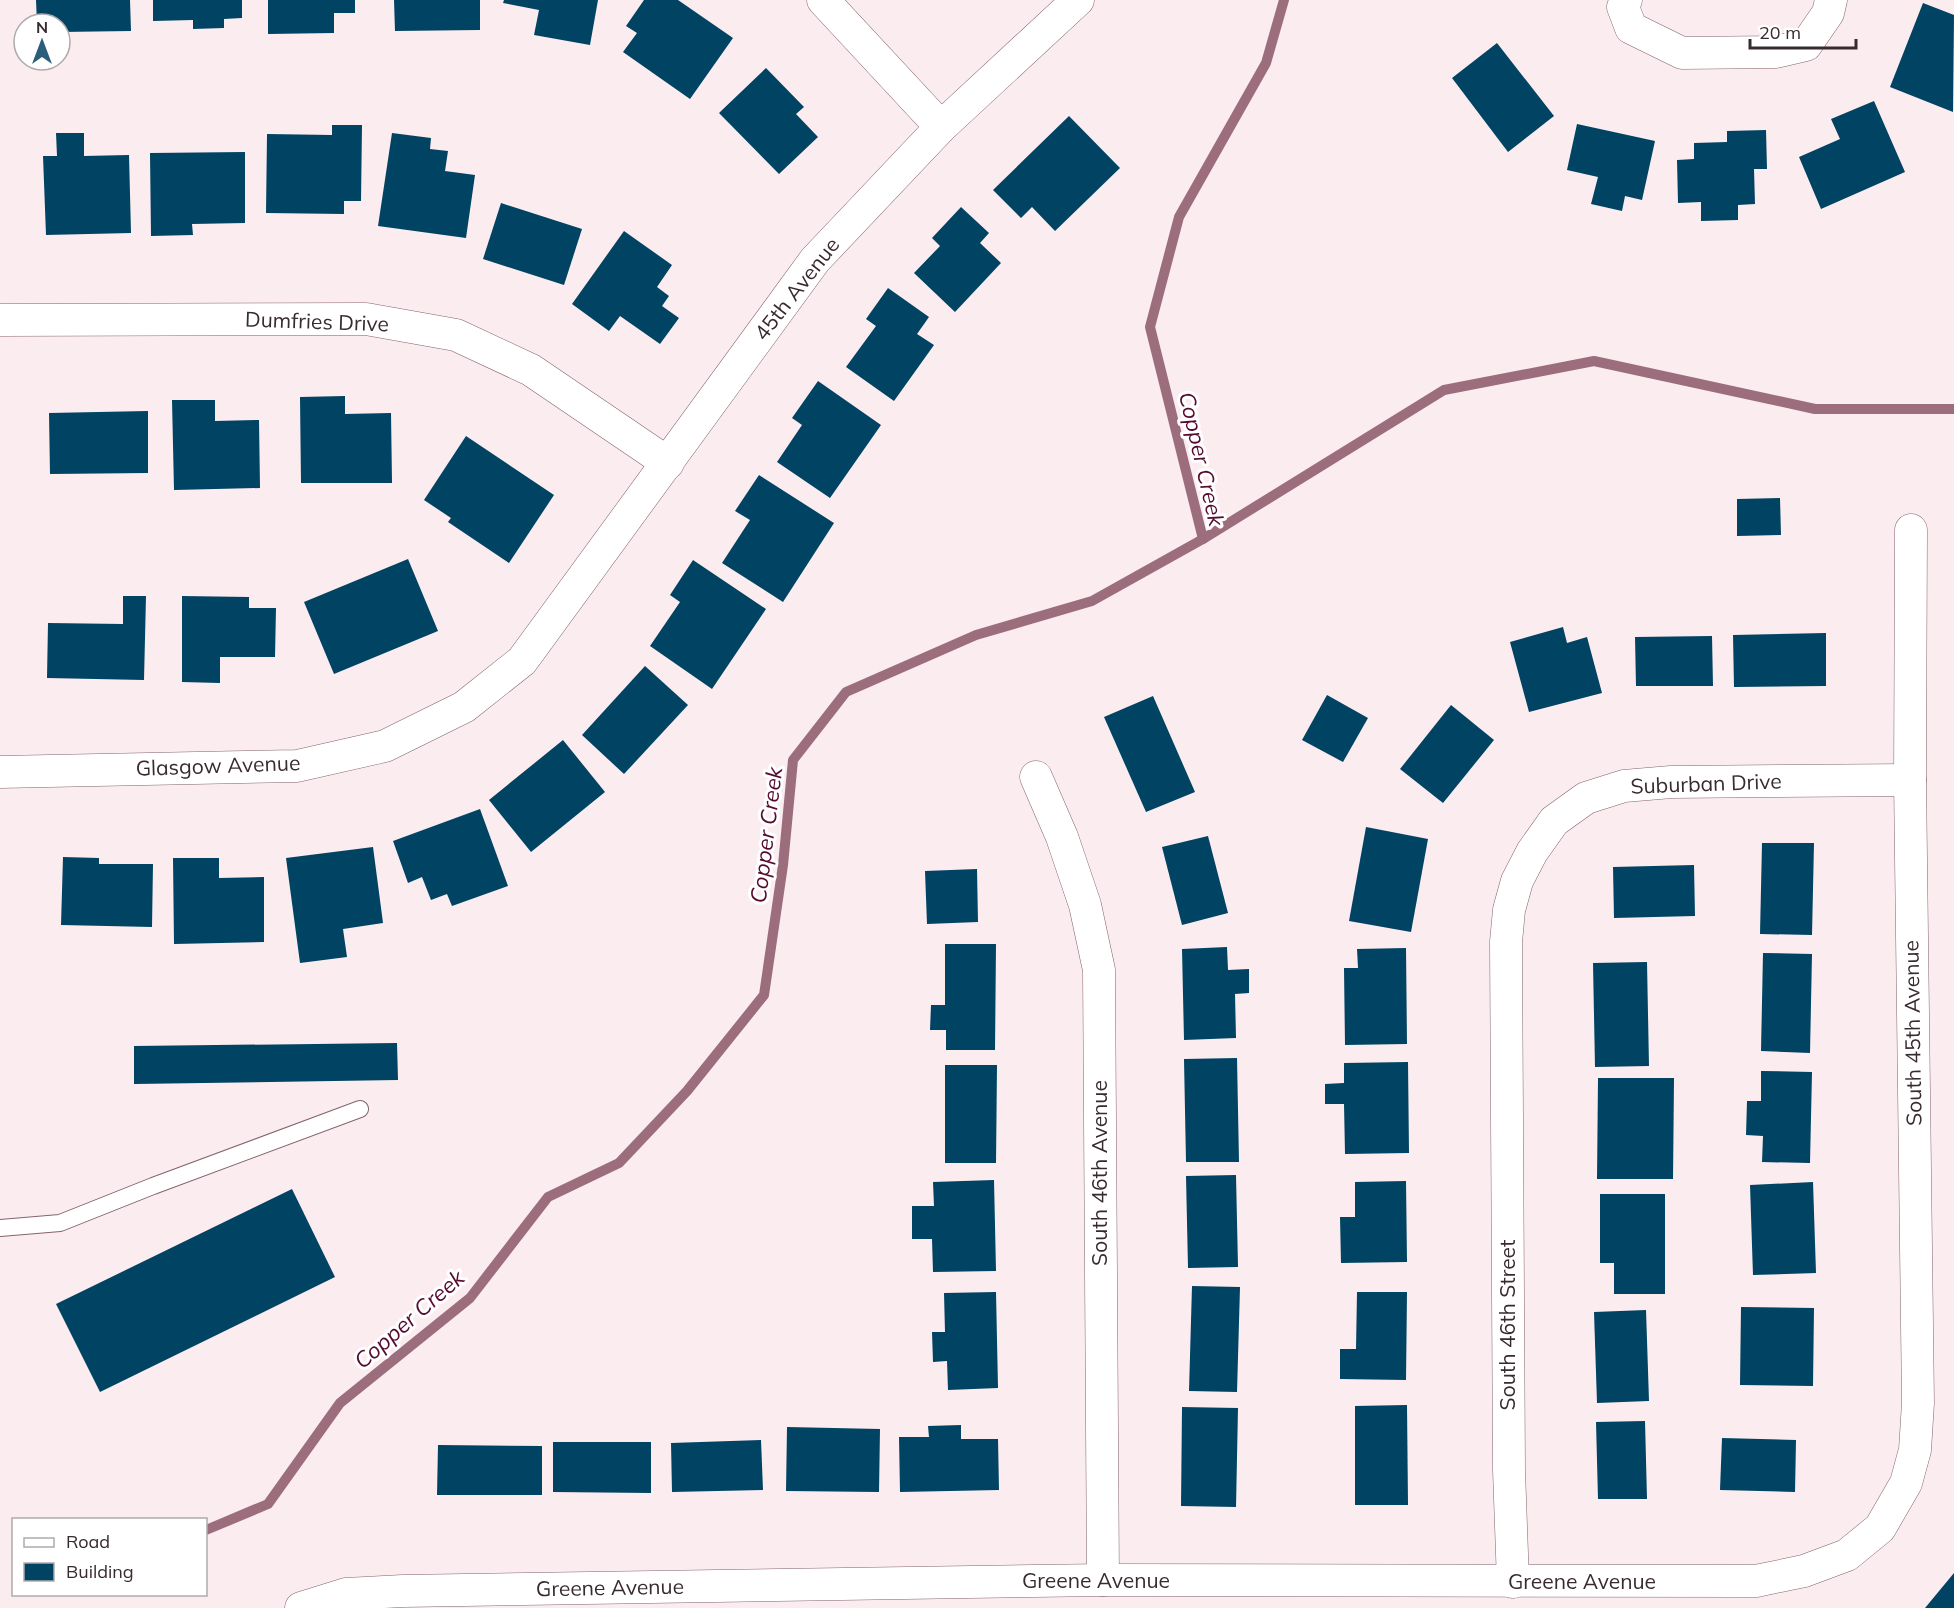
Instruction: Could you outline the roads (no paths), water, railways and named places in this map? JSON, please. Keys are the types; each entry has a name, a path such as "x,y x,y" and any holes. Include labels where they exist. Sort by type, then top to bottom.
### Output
{"street":[{"path":"823,0 941,127 1077,0"},
{"path":"1626,0 1623,7 1631,28 1682,53 1776,52 1806,45 1828,13 1831,0"},
{"name":"45th Avenue","path":"668,463 815,260 941,127"},
{"name":"Dumfries Drive","path":"0,320 366,319 456,335 531,370 668,463"},
{"name":"Glasgow Avenue","path":"0,772 297,766 385,746 464,707 522,661 668,463"},
{"name":"South 45th Avenue","path":"1880,1528 1905,1483 1915,1450 1918,1403 1910,780 1911,530"},
{"name":"South 46th Avenue","path":"1036,777 1062,837 1084,905 1099,970 1103,1580"},
{"name":"Suburban Drive","path":"1506,1068 1506,942 1509,910 1517,881 1532,852 1554,821 1586,798 1624,786 1671,782 1910,780"},
{"name":"South 46th Street","path":"1506,1068 1509,1470 1513,1582"},
{"name":"Greene Avenue","path":"301,1608 346,1594 403,1591 1103,1580 1756,1581 1804,1571 1847,1555 1880,1528"}],"lane":[{"path":"0,1228 60,1223 360,1109"}],"waterway":[{"name":"Copper Creek","path":"1203,539 1150,327 1179,217 1266,63 1284,0"},
{"name":"Copper Creek","path":"207,1530 268,1504 340,1403 470,1298 548,1197 619,1163 687,1091 764,995 783,865 793,760 846,692 976,635 1092,601 1203,539 1444,390 1594,361 1815,409 1954,409"}]}
